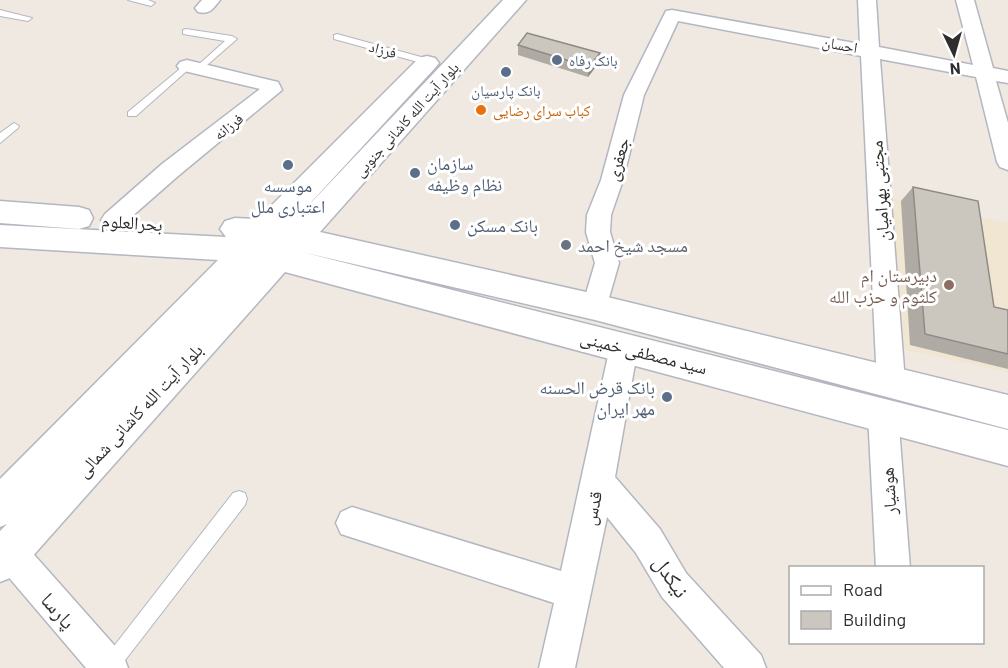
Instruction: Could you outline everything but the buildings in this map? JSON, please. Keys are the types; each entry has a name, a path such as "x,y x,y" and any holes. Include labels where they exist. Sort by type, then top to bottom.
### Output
{"main road":[{"name":"بلوار آیت الله کاشانی جنوبی","path":"272,245 429,62 488,0"},
{"name":"بلوار آیت الله کاشانی جنوبی","path":"272,245 515,0"},
{"name":"بحرالعلوم","path":"0,212 113,220 272,245"},
{"name":"بحرالعلوم","path":"0,236 272,245"},
{"name":"سید مصطفی خمینی","path":"272,245 594,307 887,398 1008,448"},
{"name":"سید مصطفی خمینی","path":"272,245 624,347 887,398 1008,412"},
{"name":"بلوار آیت الله کاشانی شمالی","path":"4,498 272,245"},
{"name":"بلوار آیت الله کاشانی شمالی","path":"4,556 272,245"}],"street":[{"name":"مجتبی بهرامیان","path":"867,0 887,398"},
{"path":"965,0 1008,162"},
{"name":"احسان","path":"672,15 1008,77"},
{"name":"جعفری","path":"594,307 607,263 598,232 599,215 612,180 634,94 672,15"},
{"name":"فرزانه","path":"113,220 170,170 272,90 271,86 193,67"},
{"name":"قدس","path":"557,668 598,482 624,347"},
{"name":"هوشیار","path":"887,398 893,566"},
{"name":"نیکدل","path":"598,482 648,541 674,585 748,668"},
{"path":"351,523 574,592"},
{"name":"پارسا","path":"4,556 109,667"}],"lane":[{"path":"132,0 151,3"},
{"path":"0,13 28,18"},
{"path":"132,114 232,39 186,32"},
{"name":"فرزاد","path":"337,37 429,62"},
{"path":"0,139 14,126"},
{"path":"109,667 239,499"}],"shaded area":[{"name":"دبیرستان ام کلثوم و حزب الله","path":"888,198 1008,223 1008,372 891,347"}],"place":[{"name":"بانک رفاه","path":"557,60"},
{"name":"بانک پارسیان","path":"506,72"},
{"name":"کباب سرای رضایی","path":"481,110"},
{"name":"موسسه اعتباری ملل","path":"288,165"},
{"name":"سازمان نظام وظیفه","path":"415,173"},
{"name":"بانک مسکن","path":"455,225"},
{"name":"مسجد شیخ احمد","path":"566,245"},
{"name":"دبیرستان ام کلثوم و حزب الله","path":"949,285"},
{"name":"بانک قرض الحسنه مهر ایران","path":"667,397"}]}
